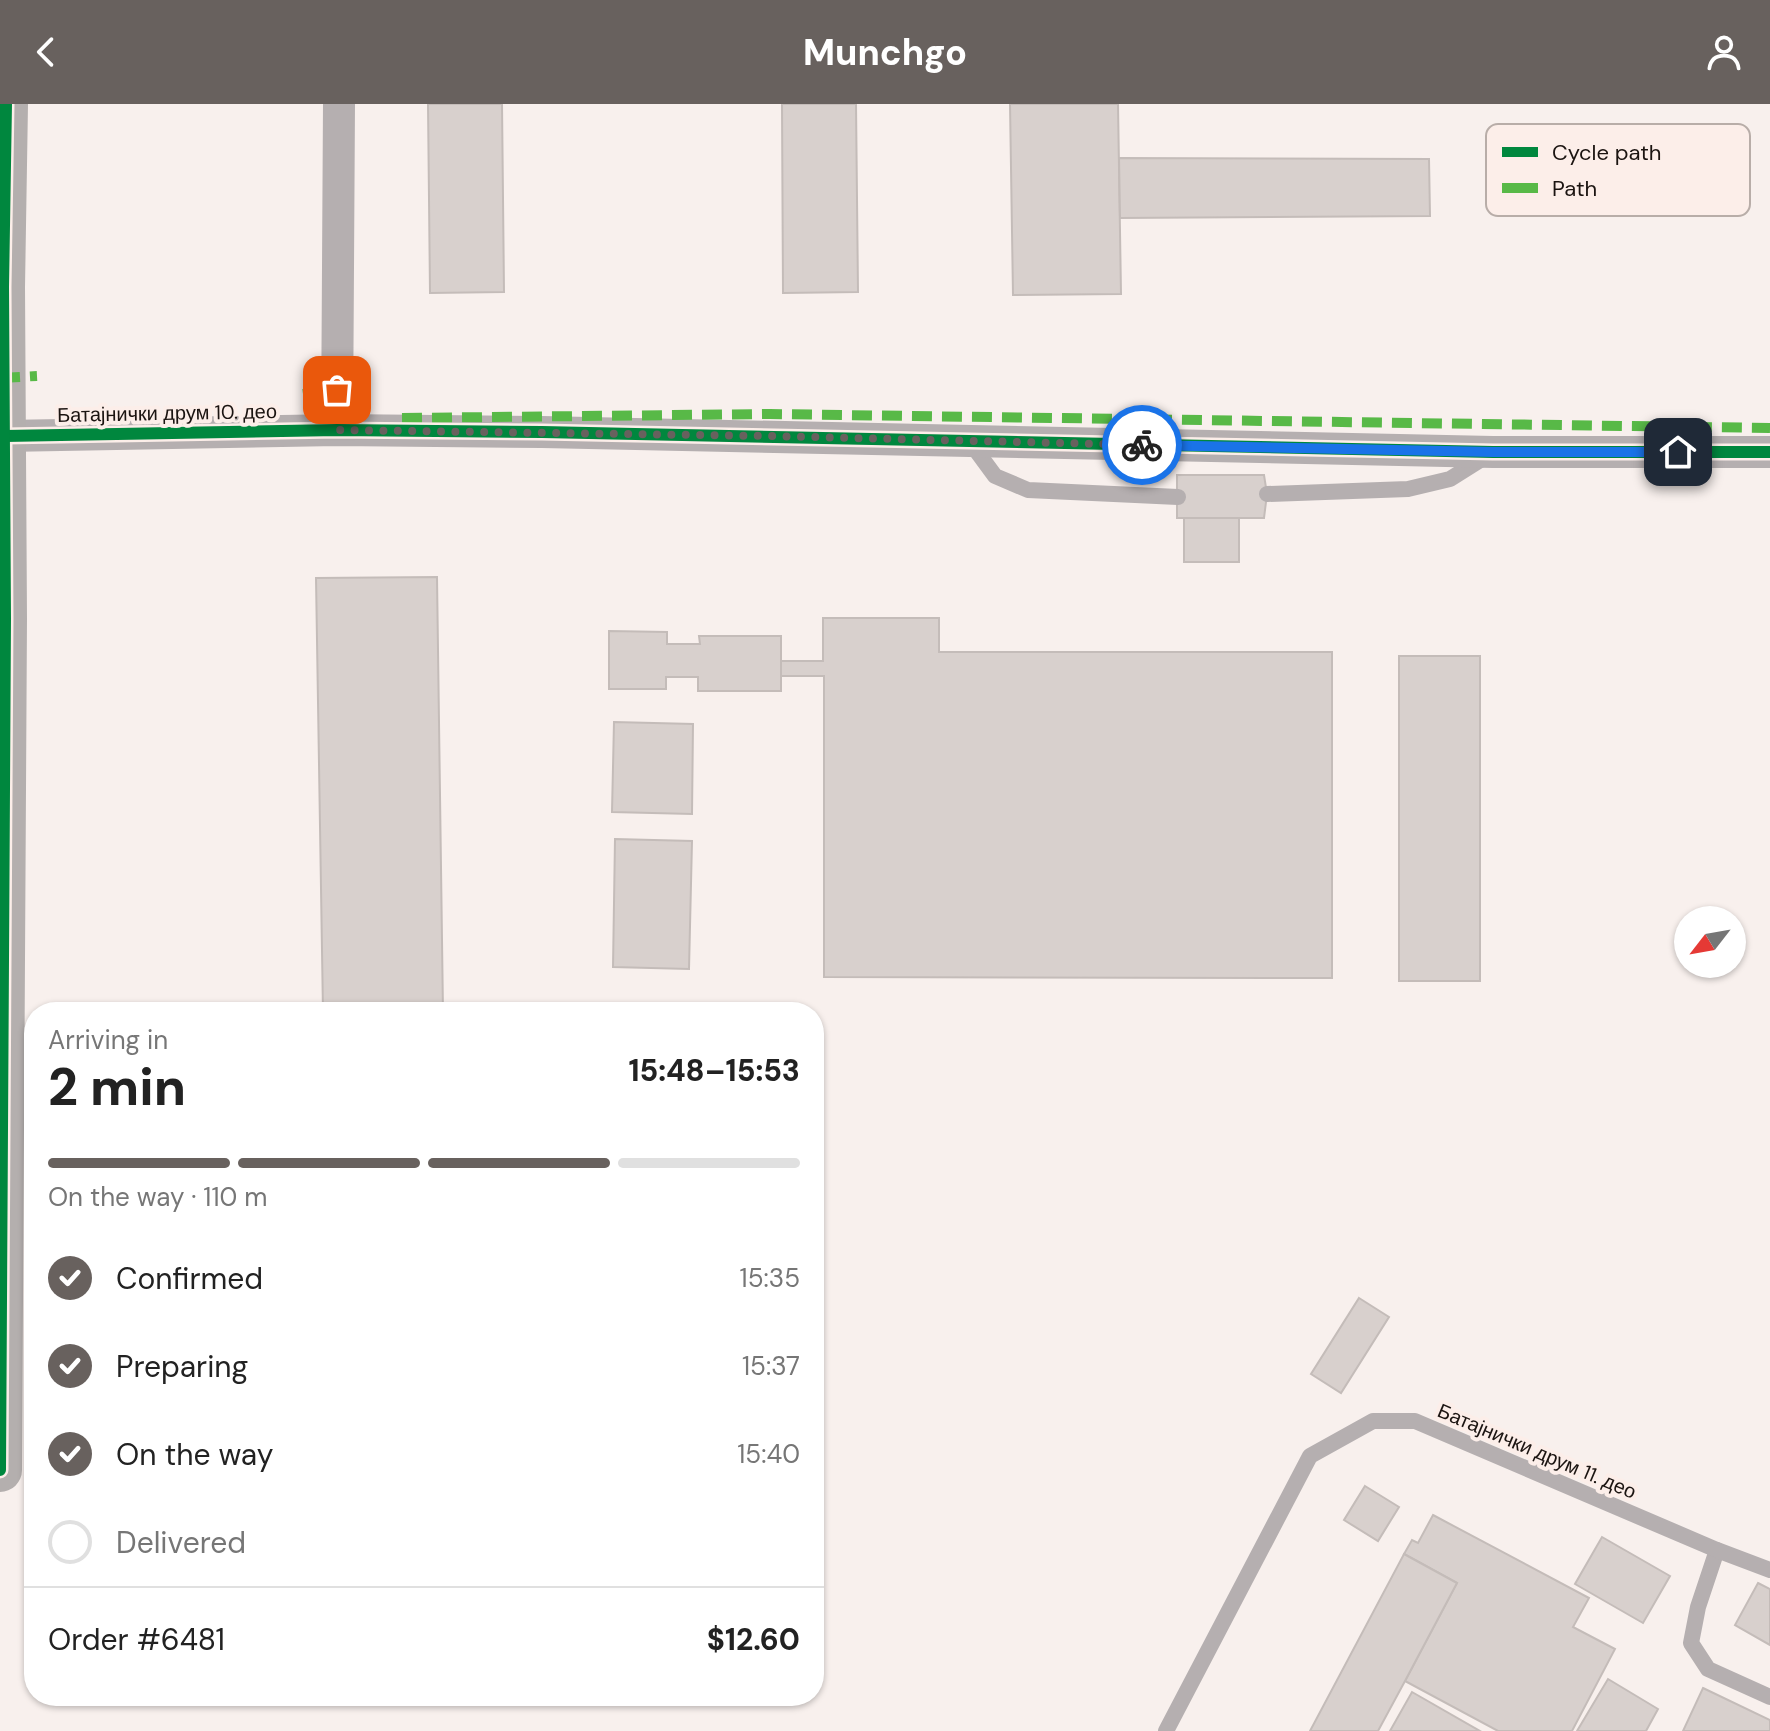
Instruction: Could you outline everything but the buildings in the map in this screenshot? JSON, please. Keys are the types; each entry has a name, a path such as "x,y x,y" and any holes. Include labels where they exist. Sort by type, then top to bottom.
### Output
{"main road":[{"path":"0,1470 6,104"}],"street":[{"path":"337,430 339,104"},
{"name":"Батајнички друм 10. део","path":"5,436 337,430 1493,452 1770,452"}],"lane":[{"path":"970,442 995,476 1028,490 1178,497"},
{"path":"1267,494 1408,489 1450,479 1493,452"},
{"name":"Батајнички друм 11. део","path":"1166,1731 1310,1456 1373,1421 1415,1421 1770,1570"},
{"path":"1717,1550 1698,1607 1691,1643 1708,1669 1770,1697"}],"marked path":[{"path":"0,378 37,376"},
{"path":"303,394 356,388"},
{"path":"402,418 770,414 1770,428"}],"cycle path":[{"path":"0,1470 6,104"},
{"path":"5,436 337,430 1493,452 1770,452"}],"way so far":[{"path":"337,390 337,430 1142,445"}],"route":[{"path":"1142,445 1493,452 1678,452"}]}
